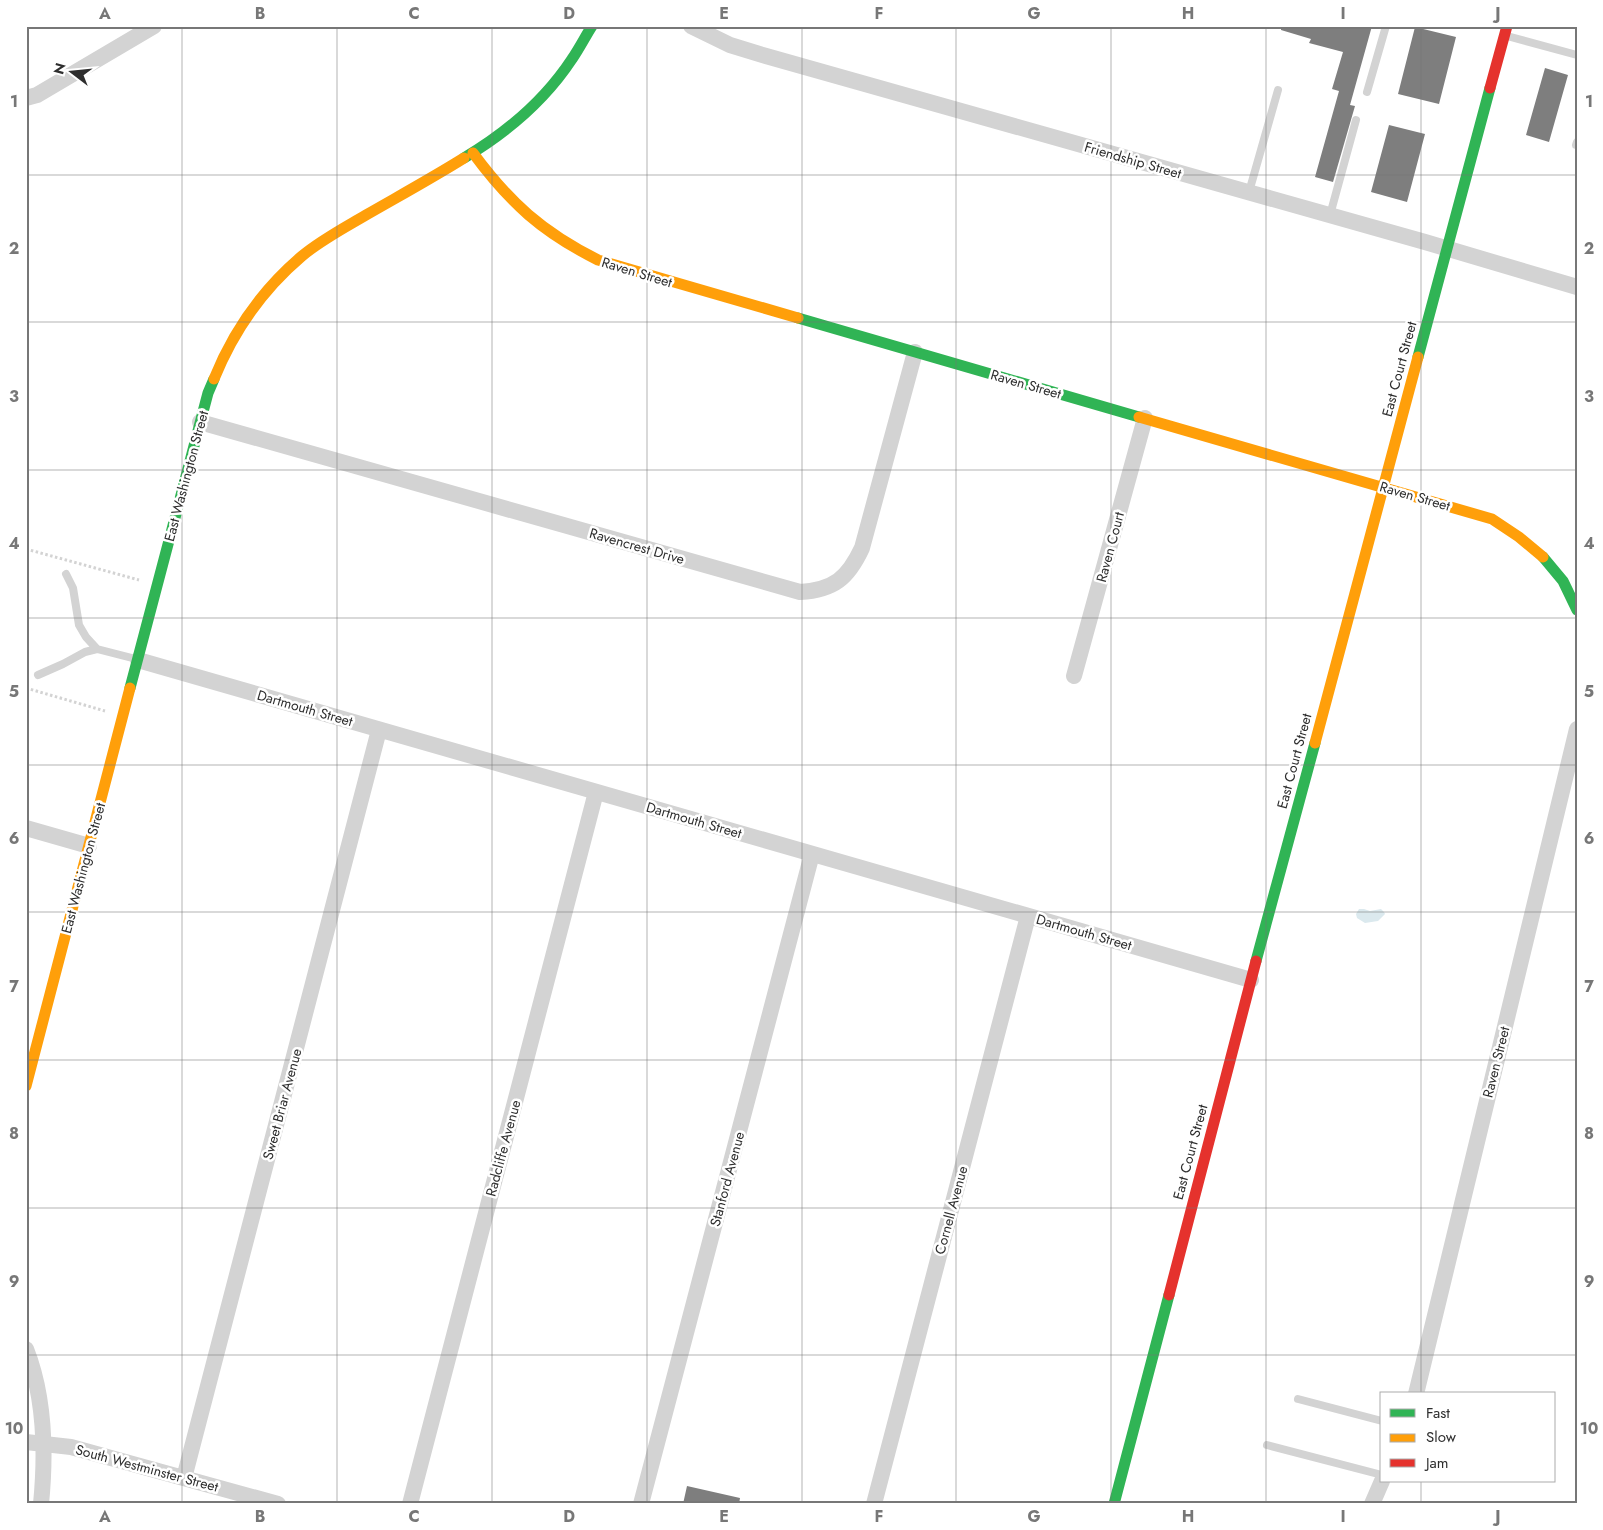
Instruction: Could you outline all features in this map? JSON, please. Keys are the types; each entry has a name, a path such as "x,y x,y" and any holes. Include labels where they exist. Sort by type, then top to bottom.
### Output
{"street":[{"path":"26,98 37,95 154,26"},
{"name":"East Washington Street","path":"26,1086 200,422 218,365 254,305 273,283 302,256 326,238 473,153 500,135 525,114 548,90 568,65 592,26"},
{"name":"Friendship Street","path":"691,26 730,45 766,56 1330,215 1577,287"},
{"name":"East Court Street","path":"1114,1504 1251,980 1506,31"},
{"name":"Raven Street","path":"473,153 495,184 518,209 545,231 574,249 598,260 1482,515 1517,533 1534,547 1563,582 1577,610"},
{"name":"Ravencrest Drive","path":"200,422 800,592 817,591 832,586 844,578 854,565 862,548 915,352"},
{"name":"Raven Court","path":"1074,676 1145,418"},
{"name":"Dartmouth Street","path":"138,660 1251,980"},
{"name":"Raven Street","path":"1416,1392 1577,729"},
{"name":"Sweet Briar Avenue","path":"184,1478 380,730"},
{"name":"Radcliffe Avenue","path":"410,1504 596,792"},
{"path":"26,828 89,846"},
{"name":"Stanford Avenue","path":"642,1504 812,854"},
{"name":"Cornell Avenue","path":"874,1504 1028,916"},
{"path":"26,1349 31,1361 40,1402 44,1471 41,1504"},
{"name":"South Westminster Street","path":"26,1442 71,1447 278,1504"},
{"path":"1372,1504 1382,1482"}],"lane":[{"path":"1367,92 1386,26"},
{"path":"1506,31 1577,55"},
{"path":"1249,192 1278,90"},
{"path":"1330,215 1356,120"},
{"path":"66,574 73,588 79,625 86,637 97,649"},
{"path":"38,675 85,652 97,649 138,660"},
{"path":"1298,1399 1380,1420"},
{"path":"1267,1445 1380,1474"}],"path":[{"path":"26,549 144,582"},
{"path":"26,688 110,712"}],"shaded area":[{"path":"1359,909 1370,911 1381,909 1385,914 1378,921 1365,923 1357,918 1356,914"}],"building":[{"path":"1281,26 1372,26 1350,105 1355,106 1333,182 1315,177 1339,91 1332,89 1343,52 1309,43 1311,39 1281,30"},
{"path":"1415,27 1456,37 1439,104 1398,94"},
{"path":"1545,68 1568,75 1549,142 1526,135"},
{"path":"1389,125 1425,134 1407,202 1371,192"},
{"path":"687,1486 740,1498 739,1504 683,1504"}],"traffic: fast":[{"path":"464,158 495,138 537,102 575,55 592,26"},
{"path":"1418,357 1490,88"},
{"path":"798,318 1139,417"},
{"path":"130,688 208,393 214,379"},
{"path":"1543,557 1563,581 1577,610"},
{"path":"1256,961 1315,743"},
{"path":"1114,1504 1169,1295"}],"traffic: slow":[{"path":"473,153 500,187 528,215 560,238 598,260 798,318"},
{"path":"214,379 230,345 250,312 274,283 302,256 333,234 464,158"},
{"path":"1315,743 1418,357"},
{"path":"1139,417 1492,519 1519,537 1543,557"},
{"path":"26,1086 130,688"}],"traffic: jam":[{"path":"1490,88 1507,26"},
{"path":"1169,1295 1256,961"}]}
